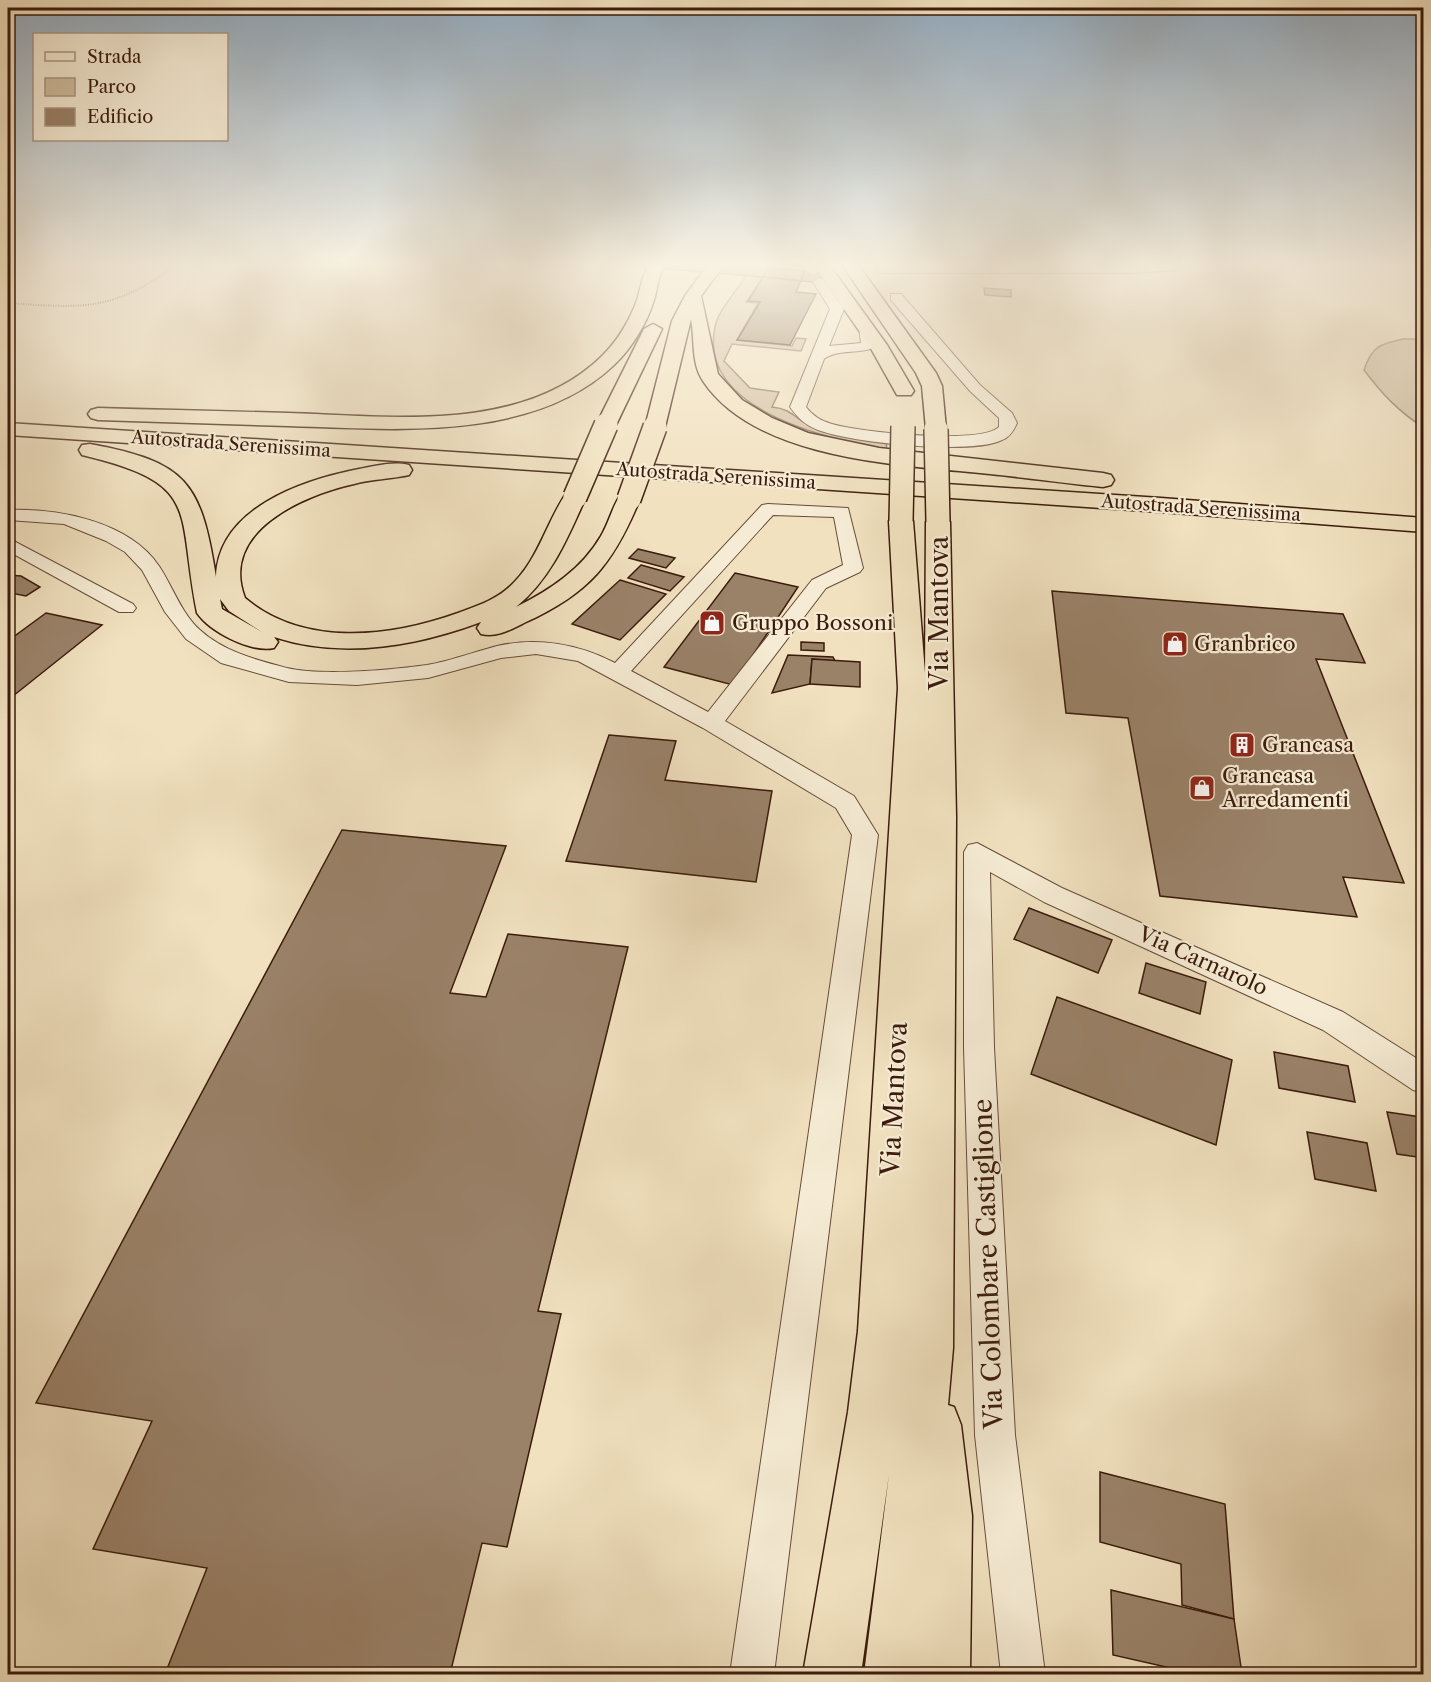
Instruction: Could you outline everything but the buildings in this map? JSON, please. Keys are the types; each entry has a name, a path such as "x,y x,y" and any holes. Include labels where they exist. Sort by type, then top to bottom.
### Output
{"highway":[{"path":"8,412 413,423 459,420 504,411 572,387 600,370 623,344"},
{"path":"645,344 606,425 586,471 575,497 557,535 530,579 505,603 424,633 371,640 309,638 263,624 234,601 228,576 230,560 248,528 264,514 289,499 334,481 366,474 428,468 586,471 664,473"},
{"path":"8,440 111,455 153,469 173,482 192,511 210,613 243,635 292,651 354,658 417,649 490,628 559,595 590,568 607,545 629,499 655,427 675,344"},
{"path":"703,344 705,367 724,395 740,407 794,434 855,451 888,457 1179,489"},
{"path":"876,344 904,391"},
{"path":"894,344 900,361 904,391 903,426 920,521"},
{"path":"907,344 918,359 932,386"},
{"path":"920,521 936,429 928,355 922,344"},
{"name":"Autostrada Serenissima","path":"8,412 1424,507"},
{"name":"Autostrada Serenissima","path":"8,429 1161,505 1424,525"},
{"name":"Via Mantova","path":"893,1674 915,1494 929,1347 940,816 920,521"},
{"name":"Via Mantova","path":"832,1674 873,1412 882,1330 908,816 920,521"},
{"path":"929,1347 945,1516 941,1674"}],"street":[{"path":"823,344 798,407 802,416 813,424 853,434 964,441 978,441 1001,435 1009,423 1006,416 975,388 937,344"},
{"path":"830,344 844,349"},
{"path":"818,356 830,350 867,344"},
{"path":"8,502 10,508 8,515 43,515 69,519 113,537 132,548 150,567 175,612 194,635 229,658 290,675 357,678 428,670 500,652 536,648 584,655 711,723 845,802 866,835 752,1674"},
{"path":"618,673 768,509 842,512 853,568 819,584 711,723"},
{"path":"8,543 126,608"},
{"name":"Via Carnarolo","path":"977,852 1053,895 1203,960 1333,1021 1424,1080"},
{"name":"Via Colombare Castiglione","path":"977,852 980,1077 995,1436 1023,1674"}],"green space":[{"path":"715,344 732,344 724,361 750,388 779,392 772,407 786,410 804,423 825,432 887,441 886,451 833,438 772,416 746,400 726,380 715,356"},
{"path":"737,344 804,344 801,351"},
{"path":"1423,344 1423,427 1391,402 1364,370 1370,356 1383,345"}],"place":[{"name":"Gruppo Bossoni","path":"712,623"},
{"name":"Granbrico","path":"1175,644"},
{"name":"Grancasa","path":"1242,745"},
{"name":"Grancasa Arredamenti","path":"1202,788"}]}
